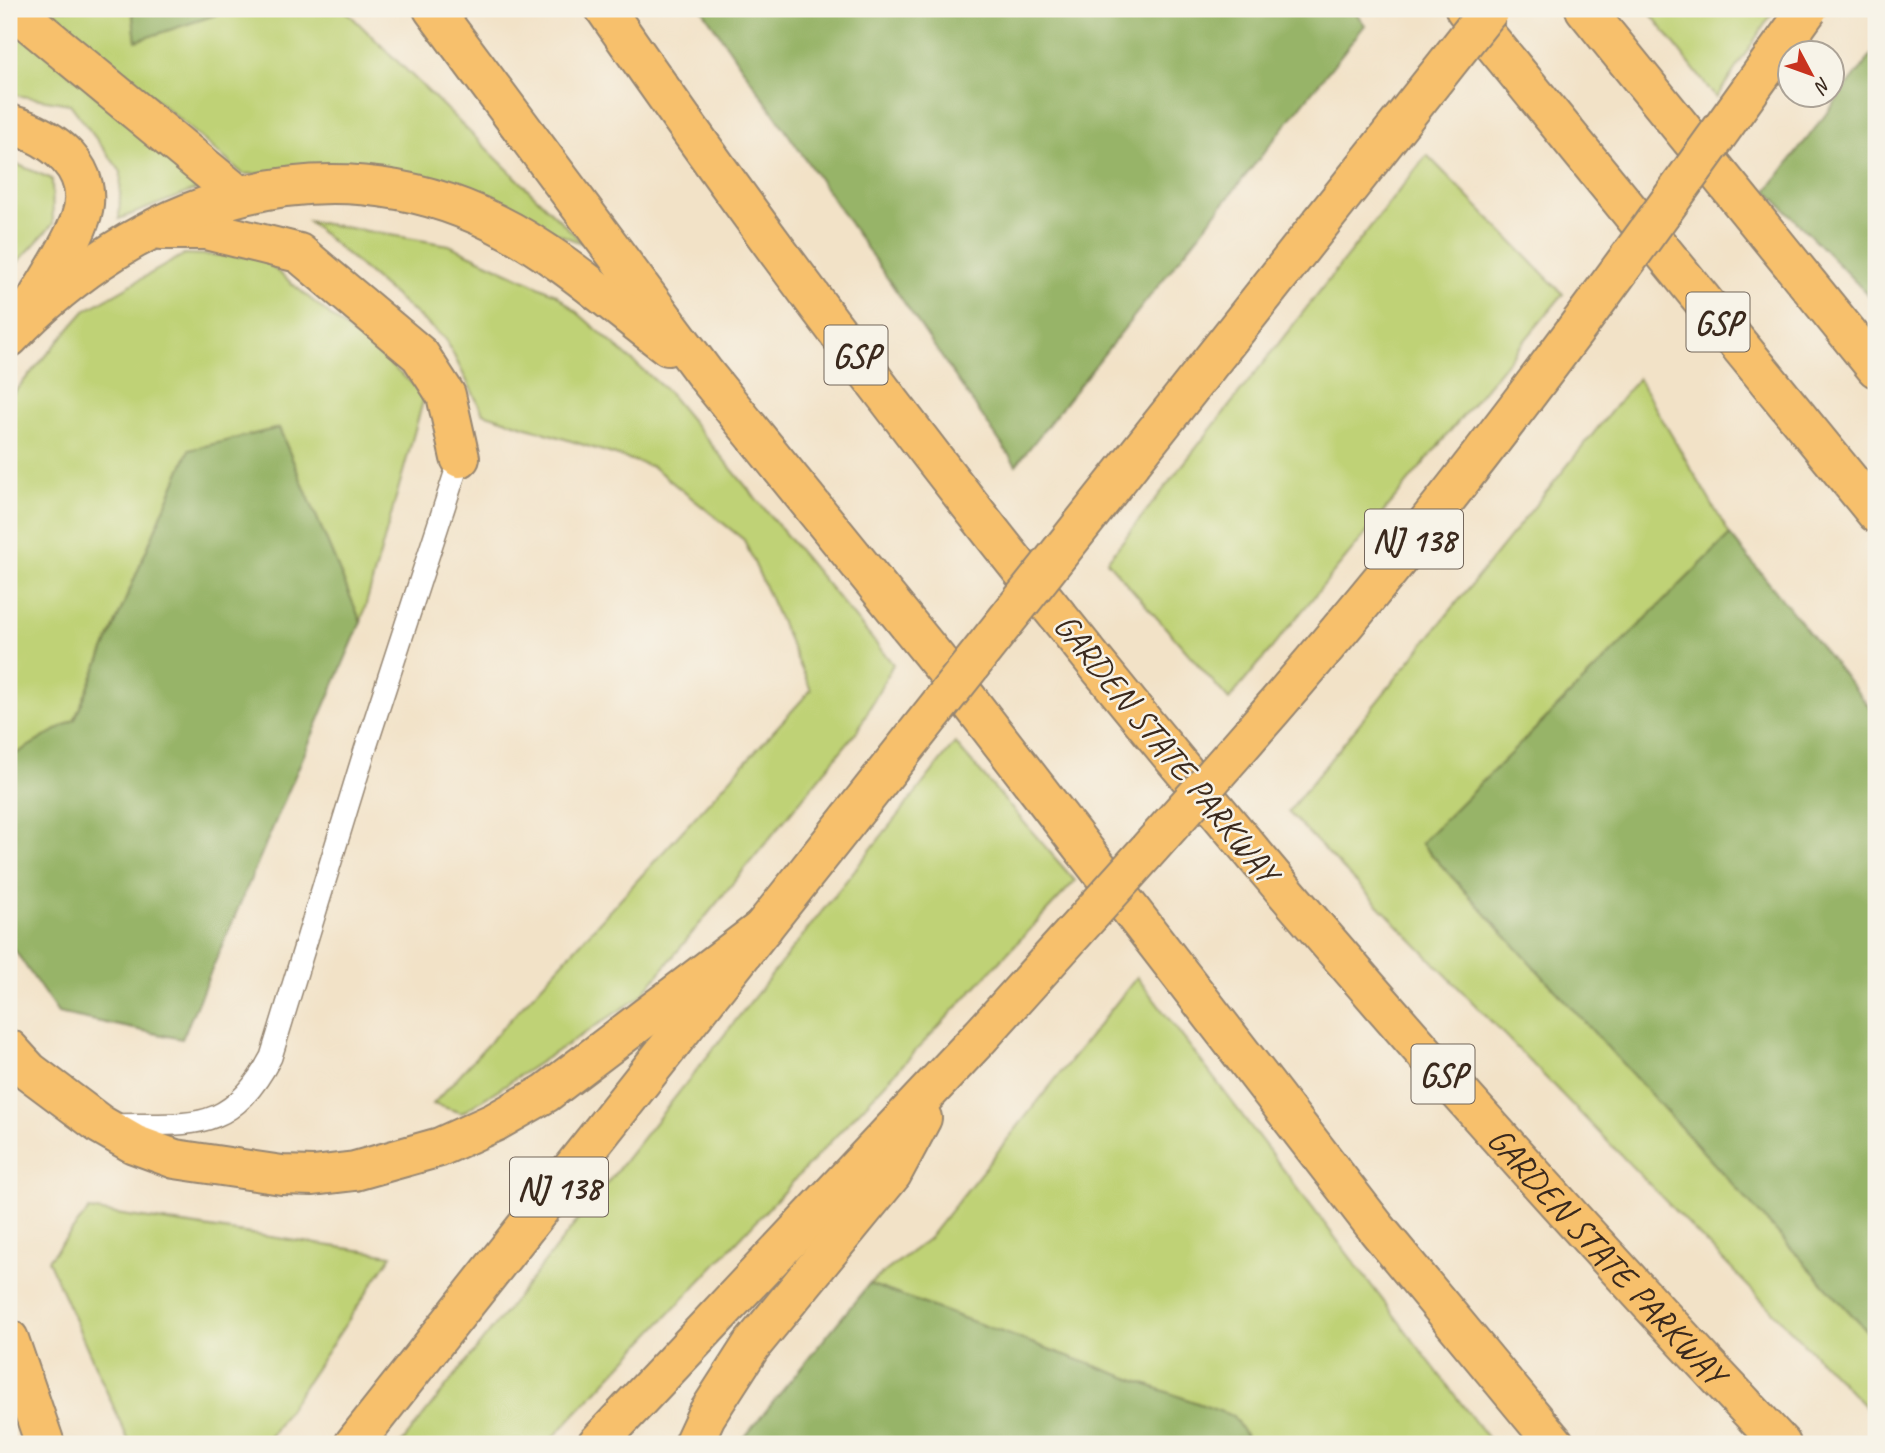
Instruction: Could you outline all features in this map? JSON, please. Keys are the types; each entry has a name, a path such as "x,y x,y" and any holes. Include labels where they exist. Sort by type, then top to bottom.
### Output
{"highway":[{"path":"13,9 237,194"},
{"path":"433,9 705,374 947,672 1377,1229 1555,1444"},
{"name":"GARDEN STATE PARKWAY","path":"605,9 812,298 1118,693 1356,977 1634,1289 1781,1444"},
{"name":"GSP","path":"1465,9 1876,513"},
{"name":"NJ 138","path":"354,1444 1490,9"},
{"path":"1586,9 1876,368"},
{"name":"NJ 138","path":"597,1444 947,1073 1268,716 1411,542 1551,364 1808,9"},
{"path":"9,124 36,131 57,146 80,178 84,199 80,220 16,330"},
{"path":"16,330 93,264 145,230 237,194 305,185 369,187 439,201 492,222 545,252 705,374"},
{"path":"145,230 206,230 299,253 420,355 446,395 460,458"},
{"path":"9,1049 29,1071 101,1125 134,1144 175,1159 282,1175 313,1176 355,1171 440,1147 495,1122 546,1093 763,928"},
{"path":"693,1444 706,1416 751,1346 892,1174 947,1073"},
{"path":"9,1339 45,1444"},
{"path":"1499,1378 1525,1444"}],"lane":[{"path":"101,1125 174,1125 207,1121 241,1101 259,1081 271,1057 365,750 460,458"}],"green space":[{"path":"50,9 132,9 136,40 234,9 344,9 584,244 403,173 243,174"},
{"path":"132,9 234,9 136,41"},
{"path":"702,9 1353,9 1365,25 1016,465"},
{"path":"1647,9 1775,9 1716,98"},
{"path":"9,22 203,187 119,219 121,172 70,104 9,94"},
{"path":"1876,49 1876,303 1767,191 1831,108 1846,108 1846,88"},
{"path":"1427,155 1563,294 1229,700 1107,561"},
{"path":"9,161 52,179 53,224 9,272"},
{"path":"308,221 449,245 556,294 667,391 893,664 858,730 640,997 462,1113 433,1104 811,690 744,540 653,467 483,413 446,340"},
{"path":"185,254 260,257 425,394 361,622 279,428 189,450 75,719 9,758 9,398 85,311"},
{"path":"1638,378 1730,535 1421,843 1876,1341 1876,1418 1288,812"},
{"path":"279,428 361,622 182,1039 58,1013 9,942 9,758 75,719 189,450"},
{"path":"1730,535 1876,715 1876,1341 1421,843"},
{"path":"955,743 1075,881 547,1444 401,1444"},
{"path":"1137,977 1492,1444 1251,1444 1233,1416 869,1284 928,1239"},
{"path":"89,1210 392,1255 265,1444 130,1444 48,1260"},
{"path":"869,1284 1233,1416 1251,1444 739,1444"}]}
